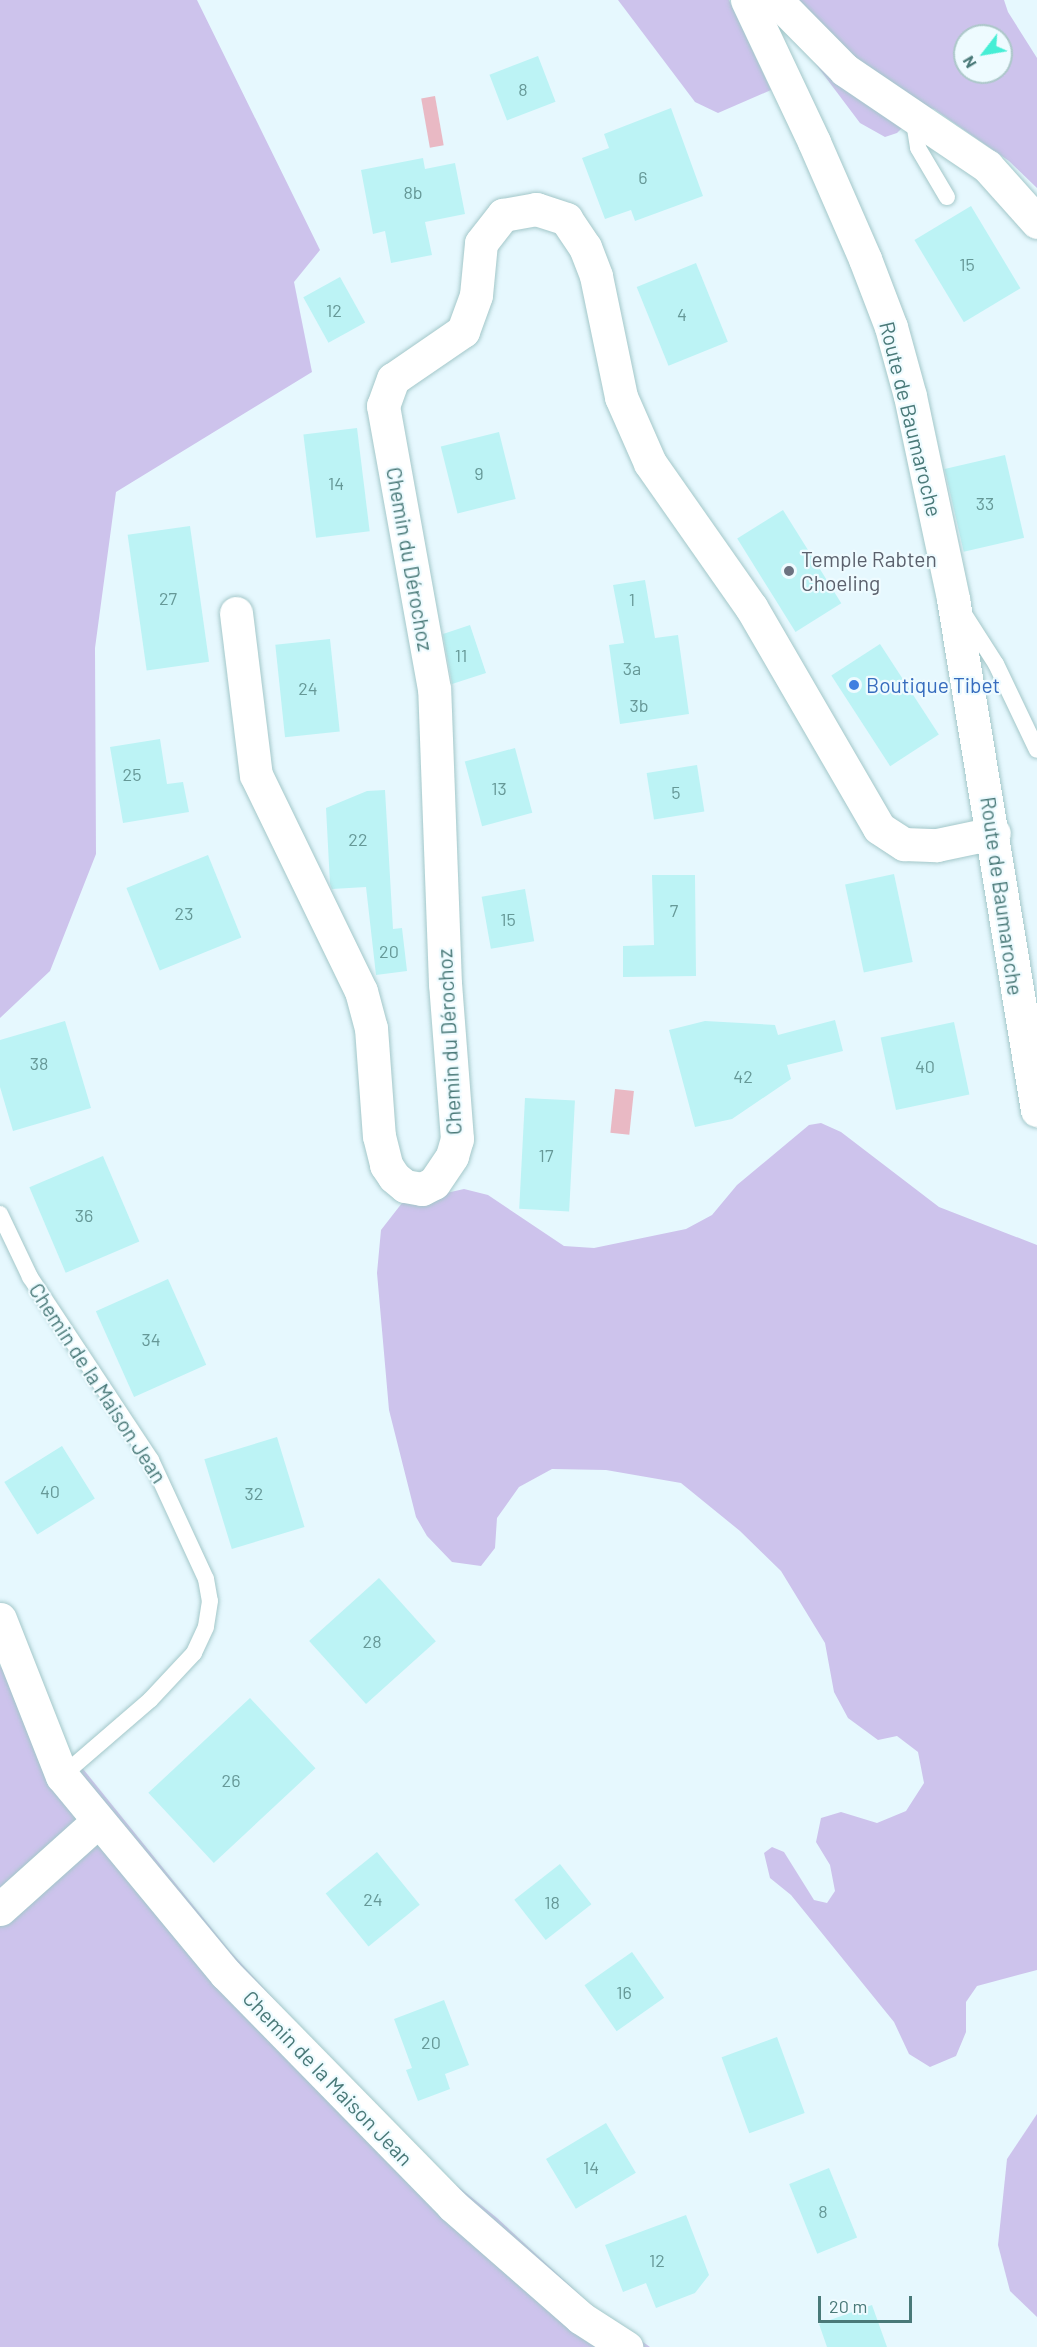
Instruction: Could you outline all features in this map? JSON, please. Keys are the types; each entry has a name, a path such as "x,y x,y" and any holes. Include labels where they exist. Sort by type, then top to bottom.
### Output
{"street":[{"name":"Route de Baumaroche","path":"747,0 814,142 891,327 910,396 953,599 993,833 1016,996 1037,1110"},
{"path":"776,0 845,70 987,166 1036,223"},
{"name":"Chemin du Dérochoz","path":"236,613 256,775 361,991 371,1028 379,1136 386,1165 394,1177 405,1185 422,1189 435,1183 452,1156 456,1139 445,984 434,689 383,406 393,379 463,331 476,296 482,243 503,215 536,210 566,219 585,247 596,276 621,397 650,463 751,607 879,828 904,844 937,845 993,833"},
{"name":"Chemin de la Maison Jean","path":"0,1619 62,1776 226,1974 452,2205 581,2318 626,2347"},
{"path":"0,1909 98,1821"}],"lane":[{"path":"913,116 918,148 947,197"},
{"path":"953,599 996,664 1037,750"},
{"name":"Chemin de la Maison Jean","path":"0,1214 30,1277 151,1460 206,1579 210,1601 206,1628 194,1653 150,1700 62,1776"}],"shaded area":[{"path":"0,0 197,0 320,250 294,282 312,372 116,492 95,648 96,854 50,971 0,1018"},
{"path":"618,0 729,0 771,90 718,113 695,102"},
{"path":"778,0 1004,0 1008,12 1037,58 1037,188 1009,161 934,109 923,107 897,133 885,137 860,123 796,38"},
{"path":"435,96 444,145 430,148 421,98"},
{"path":"615,1089 634,1091 629,1135 610,1133"},
{"path":"821,1123 841,1132 939,1207 1037,1245 1037,1970 977,1986 966,2002 966,2032 956,2056 930,2067 909,2054 894,2022 791,1895 770,1878 764,1853 772,1847 784,1852 814,1900 827,1903 835,1891 830,1865 816,1842 821,1818 841,1812 877,1823 906,1811 924,1783 918,1752 897,1736 878,1740 848,1718 834,1692 825,1643 781,1571 740,1531 681,1483 606,1470 552,1469 519,1487 497,1518 495,1548 481,1566 452,1562 427,1536 416,1517 389,1410 377,1273 381,1230 402,1203 464,1189 488,1195 564,1246 594,1248 686,1229 712,1215 737,1185 809,1125"},
{"path":"0,1666 230,1951 350,2082 439,2171 497,2218 591,2305 650,2347 0,2347"},
{"path":"1037,2114 1037,2317 1010,2291 998,2245 1007,2159"}],"building":[{"path":"538,56 556,102 507,120 489,75"},
{"path":"671,108 703,196 635,221 631,210 605,219 582,158 609,148 604,134"},
{"path":"423,158 425,169 455,163 465,214 425,222 432,255 391,263 385,231 373,234 361,170"},
{"path":"971,206 1020,288 964,322 914,240"},
{"path":"696,263 728,342 669,366 637,287"},
{"path":"340,277 365,322 328,343 303,297"},
{"path":"357,428 370,531 316,538 303,435"},
{"path":"499,432 516,499 457,513 441,447"},
{"path":"1005,455 1024,538 964,552 945,469"},
{"name":"Temple Rabten Choeling","path":"783,510 841,603 795,632 737,539"},
{"path":"190,526 209,662 147,670 128,535"},
{"path":"645,580 655,638 678,635 689,714 620,724 609,645 624,643 613,585"},
{"path":"470,625 486,673 452,684 443,634"},
{"path":"330,639 340,731 285,737 275,645"},
{"path":"880,644 939,735 890,766 831,676"},
{"path":"160,739 167,784 183,782 189,812 123,823 110,747"},
{"path":"515,748 532,813 482,826 465,761"},
{"path":"697,765 704,811 654,819 647,773"},
{"path":"385,790 393,929 402,928 407,971 376,975 366,887 332,889 330,884 326,808 367,791"},
{"path":"208,855 241,938 160,970 126,888"},
{"path":"894,874 913,962 864,972 845,884"},
{"path":"652,875 695,875 696,976 623,977 623,946 654,945"},
{"path":"525,889 534,941 491,949 482,897"},
{"path":"835,1020 843,1051 787,1065 791,1079 732,1119 695,1127 669,1030 705,1021 775,1025 778,1035"},
{"path":"65,1021 91,1108 13,1131 0,1087 0,1040"},
{"path":"954,1022 969,1094 896,1110 881,1038"},
{"path":"525,1098 575,1101 569,1211 519,1209"},
{"path":"103,1156 139,1242 66,1273 29,1187"},
{"path":"168,1279 206,1365 134,1397 96,1311"},
{"path":"277,1437 304,1527 232,1549 204,1459"},
{"path":"62,1446 95,1499 37,1535 4,1482"},
{"path":"379,1578 436,1641 366,1704 309,1641"},
{"path":"250,1698 315,1768 214,1863 148,1793"},
{"path":"377,1852 420,1905 369,1946 326,1894"},
{"path":"560,1864 591,1904 546,1940 514,1900"},
{"path":"632,1952 664,1998 617,2031 584,1985"},
{"path":"444,2000 469,2065 445,2074 450,2089 418,2101 406,2070 412,2068 394,2019"},
{"path":"777,2037 805,2113 749,2133 722,2057"},
{"path":"606,2123 636,2173 576,2209 546,2159"},
{"path":"829,2168 857,2238 817,2254 789,2184"},
{"path":"686,2215 709,2275 695,2293 656,2308 646,2283 623,2292 605,2245"},
{"path":"872,2305 887,2347 827,2347 819,2324"}],"place":[{"name":"Temple Rabten Choeling","path":"789,571"},
{"name":"Boutique Tibet","path":"854,685"}]}
